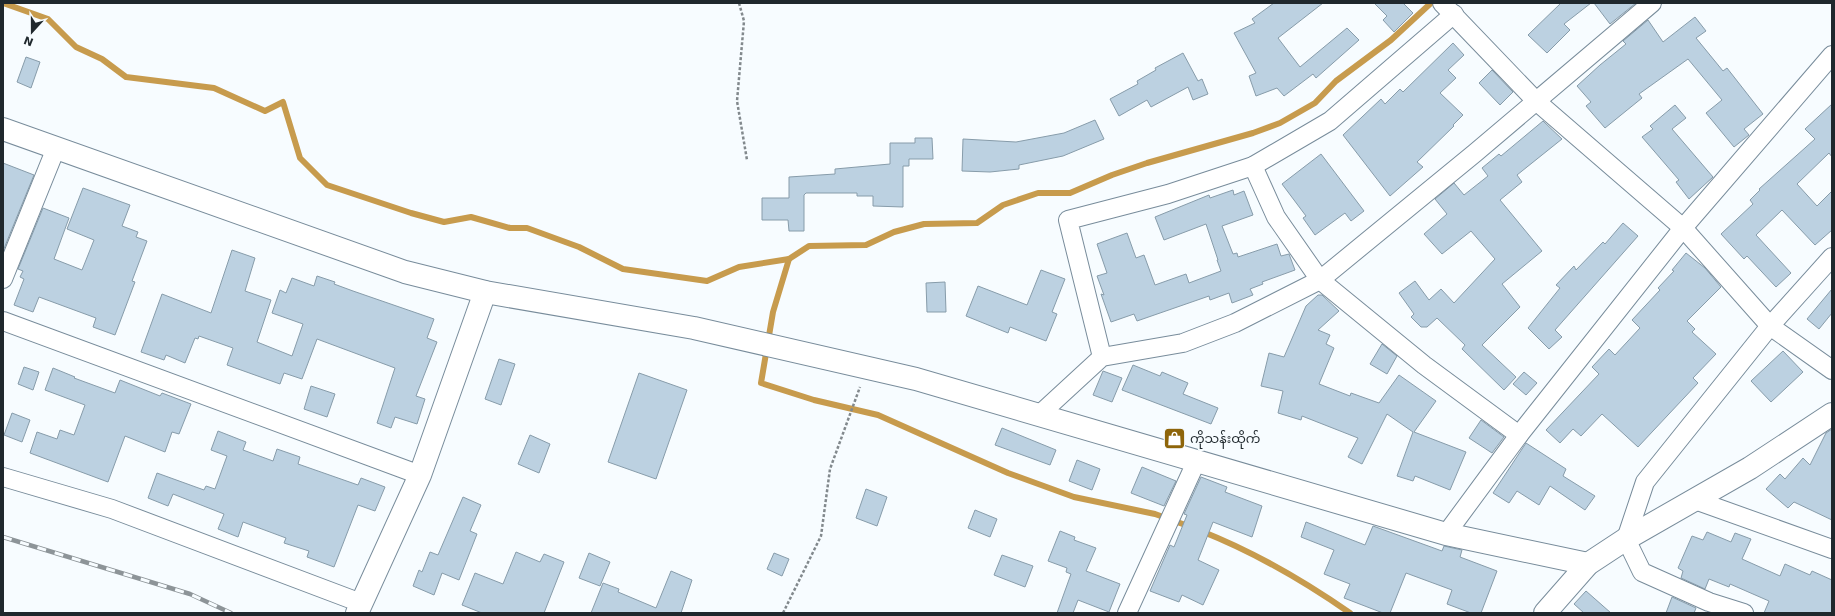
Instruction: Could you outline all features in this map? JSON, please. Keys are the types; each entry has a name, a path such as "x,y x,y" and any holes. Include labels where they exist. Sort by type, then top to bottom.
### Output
{"street":[{"path":"1039,415 1102,357 1183,343 1235,323 1320,280 1652,3"},
{"path":"1102,357 1068,220 1168,194 1253,166 1330,121 1448,8 1536,101 1683,228 1770,326 1832,370"},
{"path":"1446,534 1519,435 1683,228 1832,55"},
{"path":"3,129 405,272 485,292 694,328 916,379 1446,534 1588,564"},
{"path":"3,279 56,148"},
{"path":"1253,166 1276,216 1320,280 1424,365 1519,435"},
{"path":"1744,613 1709,602 1642,572 1626,539 1645,482 1770,326 1832,257"},
{"path":"3,477 112,509 359,608 420,475 485,292"},
{"path":"3,321 420,475"},
{"path":"1545,613 1588,564 1626,539 1750,468 1832,414"},
{"path":"1127,613 1197,460"},
{"path":"1695,500 1832,550"}],"path":[{"path":"739,3 744,21 737,101 746,160"},
{"path":"783,613 821,536 830,469 867,368"}],"building":[{"path":"1274,3 1323,3 1278,38 1300,67 1347,28 1359,40 1316,78 1313,74 1284,96 1277,88 1256,96 1249,76 1256,73 1234,33 1255,23 1252,19"},
{"path":"1374,3 1403,3 1413,13 1394,32 1383,20 1387,16"},
{"path":"1561,3 1591,3 1564,24 1570,30 1547,53 1528,35"},
{"path":"1594,3 1636,3 1610,24"},
{"path":"1695,17 1706,31 1696,38 1723,71 1727,68 1763,114 1744,129 1749,135 1734,147 1706,113 1722,100 1688,59 1639,94 1642,98 1605,128 1586,106 1591,102 1577,86 1626,44 1623,41 1648,20 1663,42"},
{"path":"1453,43 1464,55 1448,70 1456,78 1440,93 1463,115 1453,125 1454,126 1417,162 1423,167 1390,196 1343,135 1381,99 1385,104 1400,89 1403,92"},
{"path":"1183,53 1198,81 1202,79 1208,94 1193,100 1188,87 1151,107 1147,100 1119,116 1110,99 1138,84 1137,81 1156,70 1155,68"},
{"path":"26,57 40,62 31,88 17,82"},
{"path":"1492,70 1513,92 1500,105 1479,83"},
{"path":"1832,104 1832,157 1829,153 1797,184 1817,206 1832,191 1832,230 1815,245 1782,210 1756,235 1791,273 1776,287 1747,256 1744,259 1721,234 1753,204 1750,200 1760,190 1759,189 1815,139 1805,129"},
{"path":"1675,105 1686,118 1672,129 1713,177 1689,199 1676,182 1679,180 1642,137 1653,129 1650,126"},
{"path":"1095,120 1104,139 1063,156 1019,165 1019,169 990,172 962,171 963,139 1016,142 1064,133"},
{"path":"1543,121 1562,139 1517,175 1522,182 1500,200 1542,251 1502,284 1520,307 1482,345 1516,377 1504,390 1462,349 1465,345 1437,318 1427,327 1421,327 1411,317 1414,314 1399,293 1415,281 1429,300 1441,289 1454,303 1495,259 1471,231 1442,254 1424,234 1447,214 1435,199 1454,183 1464,195 1488,176 1482,168 1499,154 1501,156"},
{"path":"915,138 932,138 933,159 909,159 909,166 903,166 903,207 873,206 873,196 857,196 857,193 806,193 804,195 804,231 789,231 788,220 762,220 762,198 789,198 789,177 835,174 835,169 890,164 890,143 915,143"},
{"path":"1321,154 1364,211 1351,221 1345,213 1315,235 1303,218 1306,216 1282,184"},
{"path":"3,163 34,175 3,251"},
{"path":"83,188 130,205 122,226 138,232 136,237 147,241 132,281 135,282 115,335 93,327 96,318 39,297 33,312 14,305 24,279 20,277 23,271 18,269 43,208 69,218 54,259 82,270 94,240 67,229"},
{"path":"1233,190 1234,195 1244,191 1253,215 1222,226 1233,254 1237,253 1238,257 1277,244 1281,256 1289,254 1295,270 1262,282 1263,284 1250,289 1253,295 1232,303 1229,293 1210,300 1209,296 1137,321 1134,314 1111,322 1101,294 1104,295 1097,276 1107,273 1097,244 1127,233 1136,258 1144,255 1155,285 1186,274 1189,283 1221,271 1206,224 1164,240 1155,217 1209,195 1210,198"},
{"path":"1623,223 1638,236 1555,330 1562,337 1549,349 1528,328 1560,288 1556,285 1574,266 1576,270 1603,242 1605,244"},
{"path":"232,250 255,258 245,291 271,300 257,342 292,356 303,324 272,313 280,290 286,293 292,278 314,286 317,276 335,282 334,284 353,291 434,319 427,338 437,342 416,396 425,399 417,424 395,417 391,428 377,423 395,368 317,339 302,379 284,373 280,384 227,365 233,348 199,336 198,339 195,338 185,363 166,355 164,360 141,352 162,294 211,313"},
{"path":"1686,253 1705,268 1721,287 1687,321 1695,329 1692,332 1716,354 1693,378 1698,383 1638,447 1602,414 1581,436 1573,429 1560,443 1546,430 1599,374 1592,367 1609,349 1615,355 1640,328 1632,320 1660,290 1658,288 1674,271 1672,270"},
{"path":"1041,270 1065,279 1052,312 1057,314 1046,341 1010,327 1008,333 966,316 978,286 1027,305"},
{"path":"945,282 946,312 927,312 926,283"},
{"path":"1832,289 1832,313 1819,329 1807,319"},
{"path":"1318,295 1322,295 1339,311 1318,330 1330,335 1326,344 1334,348 1319,384 1350,396 1351,393 1379,403 1399,375 1436,401 1414,432 1466,452 1450,490 1415,476 1413,481 1397,476 1413,432 1387,414 1362,464 1348,457 1358,438 1302,416 1301,420 1278,413 1283,391 1261,386 1269,353 1284,357 1306,306"},
{"path":"1382,344 1397,356 1387,374 1370,364"},
{"path":"1783,351 1803,372 1771,402 1751,381"},
{"path":"499,359 515,364 501,405 485,399"},
{"path":"1133,365 1160,376 1162,372 1188,383 1183,394 1218,408 1211,424 1122,390"},
{"path":"24,367 39,372 33,390 18,384"},
{"path":"53,368 75,377 74,378 115,393 120,380 160,396 162,393 191,404 179,434 172,432 165,452 125,436 108,482 30,453 37,432 57,439 60,430 74,435 85,405 45,390"},
{"path":"1103,371 1122,378 1112,402 1093,395"},
{"path":"1524,372 1537,383 1526,395 1513,384"},
{"path":"639,373 687,390 656,479 608,462"},
{"path":"311,386 335,394 327,417 304,409"},
{"path":"12,413 30,420 22,442 4,435"},
{"path":"1481,420 1504,437 1492,453 1469,438"},
{"path":"1002,428 1056,450 1050,465 995,445"},
{"path":"1832,429 1832,520 1794,502 1788,508 1766,489 1780,474 1785,479 1803,458 1810,465 1826,433"},
{"path":"218,431 246,442 243,450 273,461 277,449 300,457 298,464 358,485 361,478 385,487 375,511 358,505 334,567 307,557 309,551 284,543 286,538 243,522 238,537 218,529 224,514 173,494 168,506 148,498 157,473 204,490 206,486 215,489 227,456 211,450"},
{"path":"530,435 550,444 539,473 518,464"},
{"path":"1526,443 1566,469 1563,476 1595,496 1585,510 1550,486 1539,505 1517,491 1509,503 1493,493"},
{"path":"1077,460 1100,469 1092,490 1069,481"},
{"path":"1142,467 1176,481 1164,506 1131,493"},
{"path":"1201,477 1227,487 1225,492 1262,506 1252,537 1213,522 1198,560 1219,570 1203,605 1182,595 1179,602 1150,591 1170,545 1174,547 1187,515 1184,514"},
{"path":"866,489 887,497 877,526 856,518"},
{"path":"463,497 481,505 470,531 477,534 459,580 442,573 434,595 413,586 419,570 422,572 430,552 438,555"},
{"path":"975,510 997,519 990,537 968,528"},
{"path":"1306,522 1365,545 1373,526 1442,551 1444,546 1462,550 1460,557 1497,571 1481,613 1471,613 1447,604 1452,590 1406,573 1390,613 1383,613 1344,598 1350,584 1324,574 1334,550 1301,537"},
{"path":"1060,531 1075,537 1074,540 1096,548 1086,571 1120,584 1109,612 1078,600 1073,613 1057,613 1071,574 1066,572 1067,568 1048,561"},
{"path":"1707,532 1731,542 1735,533 1751,539 1742,559 1780,576 1785,564 1810,575 1812,571 1832,580 1832,613 1764,613 1769,601 1730,584 1729,587 1709,579 1705,589 1681,578 1683,571 1678,568 1692,536 1703,540"},
{"path":"516,552 540,562 544,554 564,562 544,613 482,613 462,605 475,573 503,584"},
{"path":"589,553 610,562 600,586 579,578"},
{"path":"774,553 789,559 782,576 767,569"},
{"path":"1002,555 1033,566 1025,587 994,575"},
{"path":"671,571 692,580 681,613 591,613 603,583 619,589 618,592 656,608"},
{"path":"1586,591 1611,613 1584,613 1574,604"},
{"path":"1672,597 1696,608 1694,613 1666,613"}],"waterway":[{"path":"3,3 48,19 76,47 102,59 126,77 214,88 265,111 283,102 300,158 327,185 411,213 444,222 471,217 510,228 527,228 579,247 623,269 707,281 739,267 789,259 809,246 866,245 894,232 924,224 977,223 1003,205 1038,193 1070,193 1112,175 1147,163 1253,133 1280,123 1315,103 1336,81 1391,40 1431,3"},
{"path":"789,259 773,312 761,383 814,400 878,415 1008,473 1074,497 1155,514 1191,527"},
{"path":"1201,531 1240,548 1278,568 1350,613"}],"railway":[{"path":"3,537 190,594 231,613"}],"place":[{"name":"ကိုသန်းထိုက်","path":"1175,438"}]}
